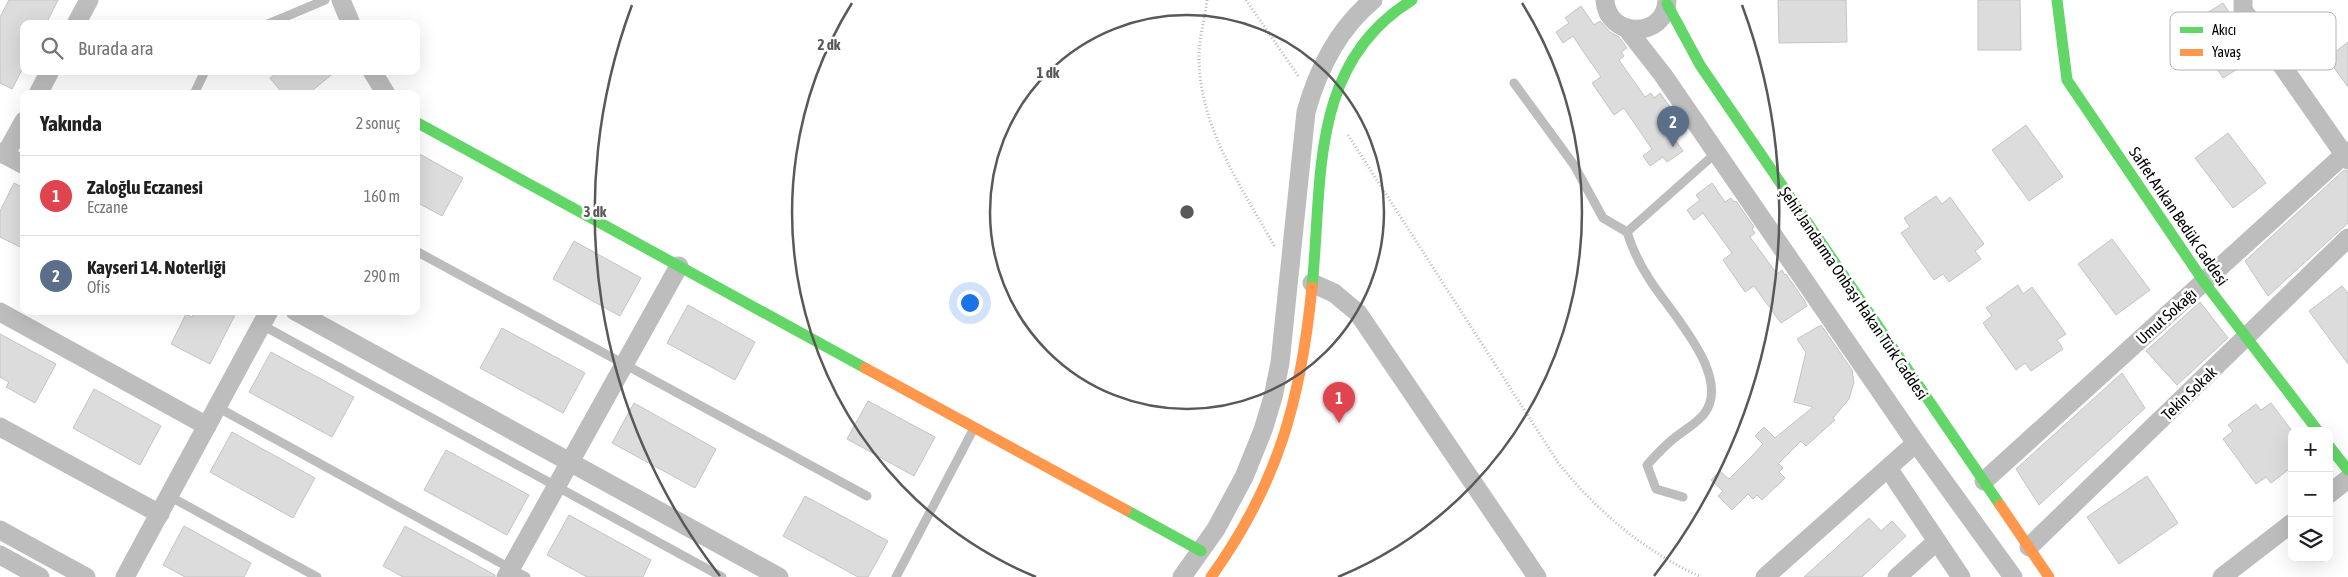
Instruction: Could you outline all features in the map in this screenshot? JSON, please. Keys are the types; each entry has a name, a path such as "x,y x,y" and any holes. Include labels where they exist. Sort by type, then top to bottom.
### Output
{"street":[{"path":"78,20 89,0"},
{"path":"341,0 350,20"},
{"path":"1182,577 1201,551 1244,477 1260,438 1273,397 1280,363 1303,131 1311,94 1322,66 1339,38 1359,13 1373,0"},
{"path":"1211,577 1233,547 1254,512 1282,446 1299,384 1312,283 1324,146 1337,90 1348,66 1378,27 1392,13 1412,0"},
{"name":"Şehit Jandarma Onbaşı Hakan Türk Caddesi","path":"1590,0 1606,6 1619,25 1627,29 1663,75 1916,443 2013,577"},
{"name":"Saffet Arıkan Bedük Caddesi","path":"2057,0 2067,80 2204,282 2315,427"},
{"path":"1627,29 1636,30 1653,26 1664,12 1667,2"},
{"name":"Şehit Jandarma Onbaşı Hakan Türk Caddesi","path":"1667,2 1700,65 2049,577"},
{"path":"2286,70 2347,155"},
{"path":"40,90 48,75"},
{"path":"374,75 384,90"},
{"path":"420,124 1201,551"},
{"path":"20,127 3,153 20,163"},
{"name":"Umut Sokağı","path":"1984,482 2347,155"},
{"name":"Tekin Sokak","path":"2029,547 2348,238"},
{"path":"514,574 556,486 679,266"},
{"path":"1312,283 1334,293 1358,313 1537,577"},
{"path":"0,312 207,426"},
{"path":"302,315 779,577"},
{"path":"125,577 265,318"},
{"path":"0,427 160,514"},
{"path":"1765,577 1916,443"},
{"path":"2333,451 2348,470"},
{"path":"1888,468 1961,577"},
{"path":"2333,491 2348,480"},
{"path":"2222,577 2288,526"},
{"path":"0,530 86,577"},
{"path":"1897,577 1937,541"},
{"path":"0,555 40,577"}],"lane":[{"path":"278,20 325,0"},
{"path":"196,90 203,75"},
{"path":"1514,83 1574,165 1602,218 1627,232 1632,247 1648,277 1688,332 1712,383 1712,398 1705,414 1660,450 1648,465 1656,489 1683,497"},
{"path":"1627,232 1716,152"},
{"path":"420,252 867,496"},
{"path":"265,318 556,486 722,577"},
{"path":"217,407 514,574"},
{"path":"896,577 974,428"},
{"path":"169,496 317,577"}],"path":[{"path":"1207,0 1199,55 1200,74 1207,111 1220,146 1276,248"},
{"path":"1246,0 1311,94"},
{"path":"1345,131 1559,464 1616,524 1664,558 1701,577"}],"building":[{"path":"9,0 58,0 48,20 20,20 20,74 12,89 0,83 0,17"},
{"path":"1778,0 1846,0 1847,42 1779,43"},
{"path":"1978,0 2020,0 2021,50 1978,50"},
{"path":"2223,3 2229,12 2209,12"},
{"path":"1581,6 1594,25 1600,21 1610,32 1619,37 1627,48 1621,52 1624,56 1619,60 1645,97 1651,93 1654,98 1660,93 1679,119 1672,124 1675,129 1670,132 1683,151 1667,162 1663,157 1650,166 1643,156 1652,149 1624,108 1614,115 1592,83 1601,77 1573,36 1563,43 1556,32 1569,23 1565,18"},
{"path":"2348,42 2348,87 2336,70 2336,51"},
{"path":"2218,70 2236,70 2223,78"},
{"path":"274,75 331,75 313,90 280,90 270,78"},
{"path":"2026,125 2063,177 2029,201 1992,150"},
{"path":"2228,133 2266,183 2233,208 2195,158"},
{"path":"420,154 463,178 442,216 420,204"},
{"path":"2344,170 2348,171 2348,223 2268,296 2245,261"},
{"path":"14,183 20,186 20,247 0,237 0,211"},
{"path":"1712,183 1725,202 1731,198 1734,202 1736,201 1754,227 1752,229 1755,233 1750,237 1777,274 1782,270 1786,274 1807,306 1781,323 1754,286 1745,292 1723,260 1732,253 1703,213 1694,220 1687,210 1700,200 1696,195"},
{"path":"1936,196 1942,204 1950,197 1984,244 1975,251 1981,259 1949,282 1943,274 1934,280 1901,233 1910,227 1904,218"},
{"path":"2112,239 2150,290 2116,315 2078,264"},
{"path":"574,241 641,278 620,316 553,279"},
{"path":"2018,285 2023,294 2032,287 2066,334 2057,340 2063,349 2031,371 2025,363 2016,370 1983,323 1992,316 1986,308"},
{"path":"2342,286 2348,293 2348,364 2309,311"},
{"path":"2200,302 2228,338 2177,385 2146,351"},
{"path":"688,305 755,342 735,380 667,343"},
{"path":"186,315 192,317 193,315 235,315 210,364 171,344"},
{"path":"1821,325 1852,370 1854,382 1849,399 1833,418 1835,420 1806,446 1801,441 1778,464 1783,468 1779,472 1785,478 1762,500 1757,495 1753,499 1748,494 1732,510 1718,496 1723,491 1711,480 1720,471 1729,479 1751,457 1763,444 1755,436 1764,427 1775,438 1813,407 1794,402 1806,352 1797,339"},
{"path":"502,328 585,373 563,413 480,368"},
{"path":"0,334 56,364 35,403 6,387 9,382 0,377"},
{"path":"271,352 354,397 332,437 249,392"},
{"path":"2122,373 2145,408 2039,505 2016,469"},
{"path":"94,389 161,426 140,465 73,428"},
{"path":"868,401 935,437 914,476 847,439"},
{"path":"634,403 716,449 695,488 612,443"},
{"path":"2271,403 2289,427 2288,470 2271,483 2266,477 2256,484 2223,439 2233,431 2228,425 2256,404 2261,410"},
{"path":"232,432 315,478 293,518 210,472"},
{"path":"446,450 529,495 507,535 424,490"},
{"path":"2147,476 2178,523 2119,564 2087,517"},
{"path":"805,496 888,541 868,577 858,577 783,536"},
{"path":"569,515 651,560 643,577 587,577 547,555"},
{"path":"1869,518 1881,531 1892,521 1906,536 1862,577 1804,577"},
{"path":"184,526 251,563 244,577 185,577 163,565"},
{"path":"405,526 495,575 495,577 403,577 383,566"}],"traffic: fast":[{"path":"1312,287 1321,166 1327,128 1338,91 1354,57 1378,26 1412,0"},
{"path":"2057,0 2067,80 2204,282 2315,427"},
{"path":"1667,4 1700,65 2000,505"},
{"path":"420,124 865,368"},
{"path":"2333,451 2348,470"},
{"path":"1126,510 1201,551"}],"traffic: slow":[{"path":"1211,577 1234,542 1270,474 1293,404 1301,367 1312,287"},
{"path":"865,368 1126,510"},
{"path":"2000,505 2049,577"}],"place":[{"name":"Kayseri 14. Noterliği","path":"1673,147"},
{"name":"Zaloğlu Eczanesi","path":"1339,423"}]}
